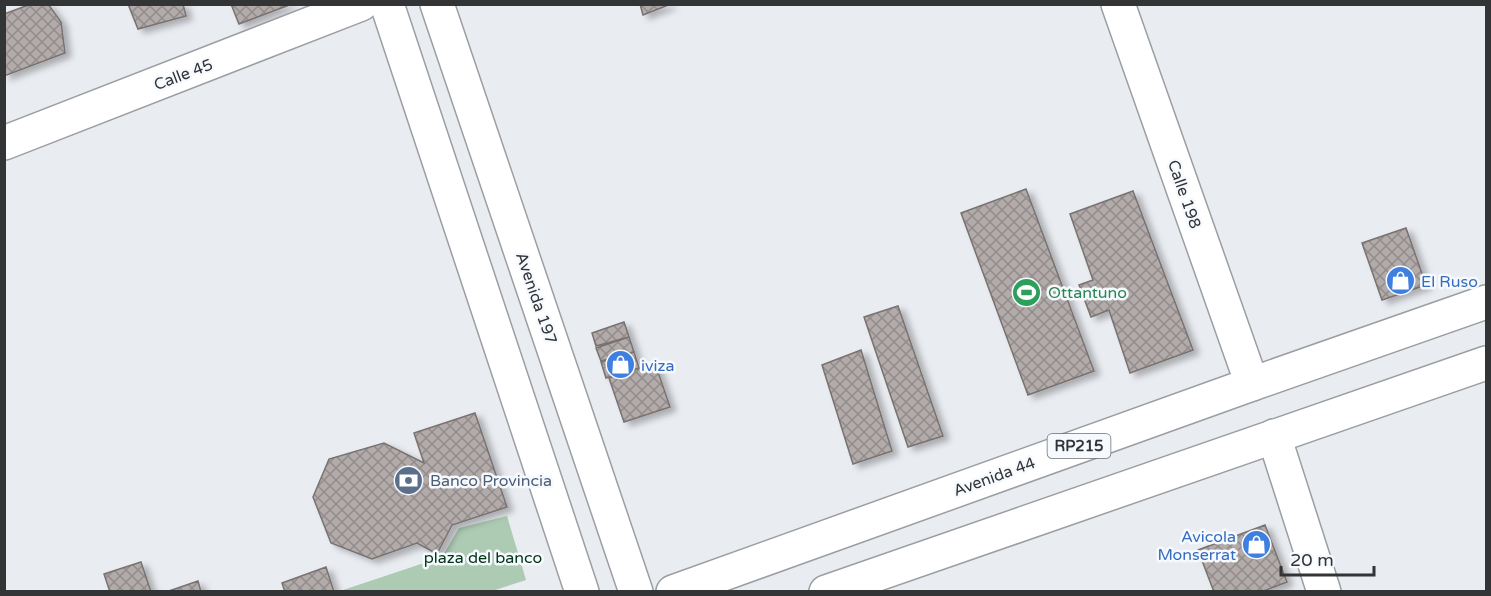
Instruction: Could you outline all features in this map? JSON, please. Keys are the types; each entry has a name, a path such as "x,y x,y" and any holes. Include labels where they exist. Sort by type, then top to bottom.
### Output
{"main road":[{"name":"Calle 45","path":"4,143 361,4"},
{"path":"387,4 582,591"},
{"name":"Avenida 197","path":"438,4 636,591"},
{"name":"Calle 198","path":"1118,4 1252,384"},
{"name":"Avenida 44","path":"673,591 1486,302"},
{"path":"826,591 1486,363"},
{"path":"1274,436 1324,591"}],"green space":[{"name":"plaza del banco","path":"507,516 526,580 492,591 340,591 442,557 459,528"}],"building":[{"path":"31,4 48,4 61,22 65,53 4,76 4,14"},
{"path":"128,4 183,4 186,16 138,29"},
{"path":"231,4 292,4 239,24"},
{"path":"640,4 671,4 643,15"},
{"name":"Ottantuno","path":"1026,189 1094,371 1028,395 961,213"},
{"path":"1133,191 1193,350 1130,373 1109,310 1091,317 1079,285 1093,280 1070,214"},
{"path":"1406,228 1426,285 1382,300 1362,243"},
{"path":"898,306 943,436 908,447 864,317"},
{"path":"624,322 629,337 596,346 592,333"},
{"path":"629,337 634,352 601,361 596,348"},
{"path":"861,350 892,451 853,464 822,365"},
{"name":"iviza","path":"634,352 639,368 606,378 601,362"},
{"path":"655,363 670,407 624,422 609,378"},
{"name":"Banco Provincia","path":"475,413 507,507 452,525 437,554 417,543 372,559 331,543 313,497 329,459 384,443 424,463 414,433"},
{"path":"1265,525 1287,582 1261,592 1214,592 1198,550"},
{"path":"141,562 151,592 110,592 104,574"},
{"path":"326,567 334,592 285,592 282,583"},
{"path":"198,581 201,592 166,592"}],"place":[{"name":"El Ruso","path":"1400,281"},
{"name":"Ottantuno","path":"1027,292"},
{"name":"iviza","path":"620,365"},
{"name":"Banco Provincia","path":"409,480"},
{"name":"Avicola Monserrat","path":"1257,545"}]}
